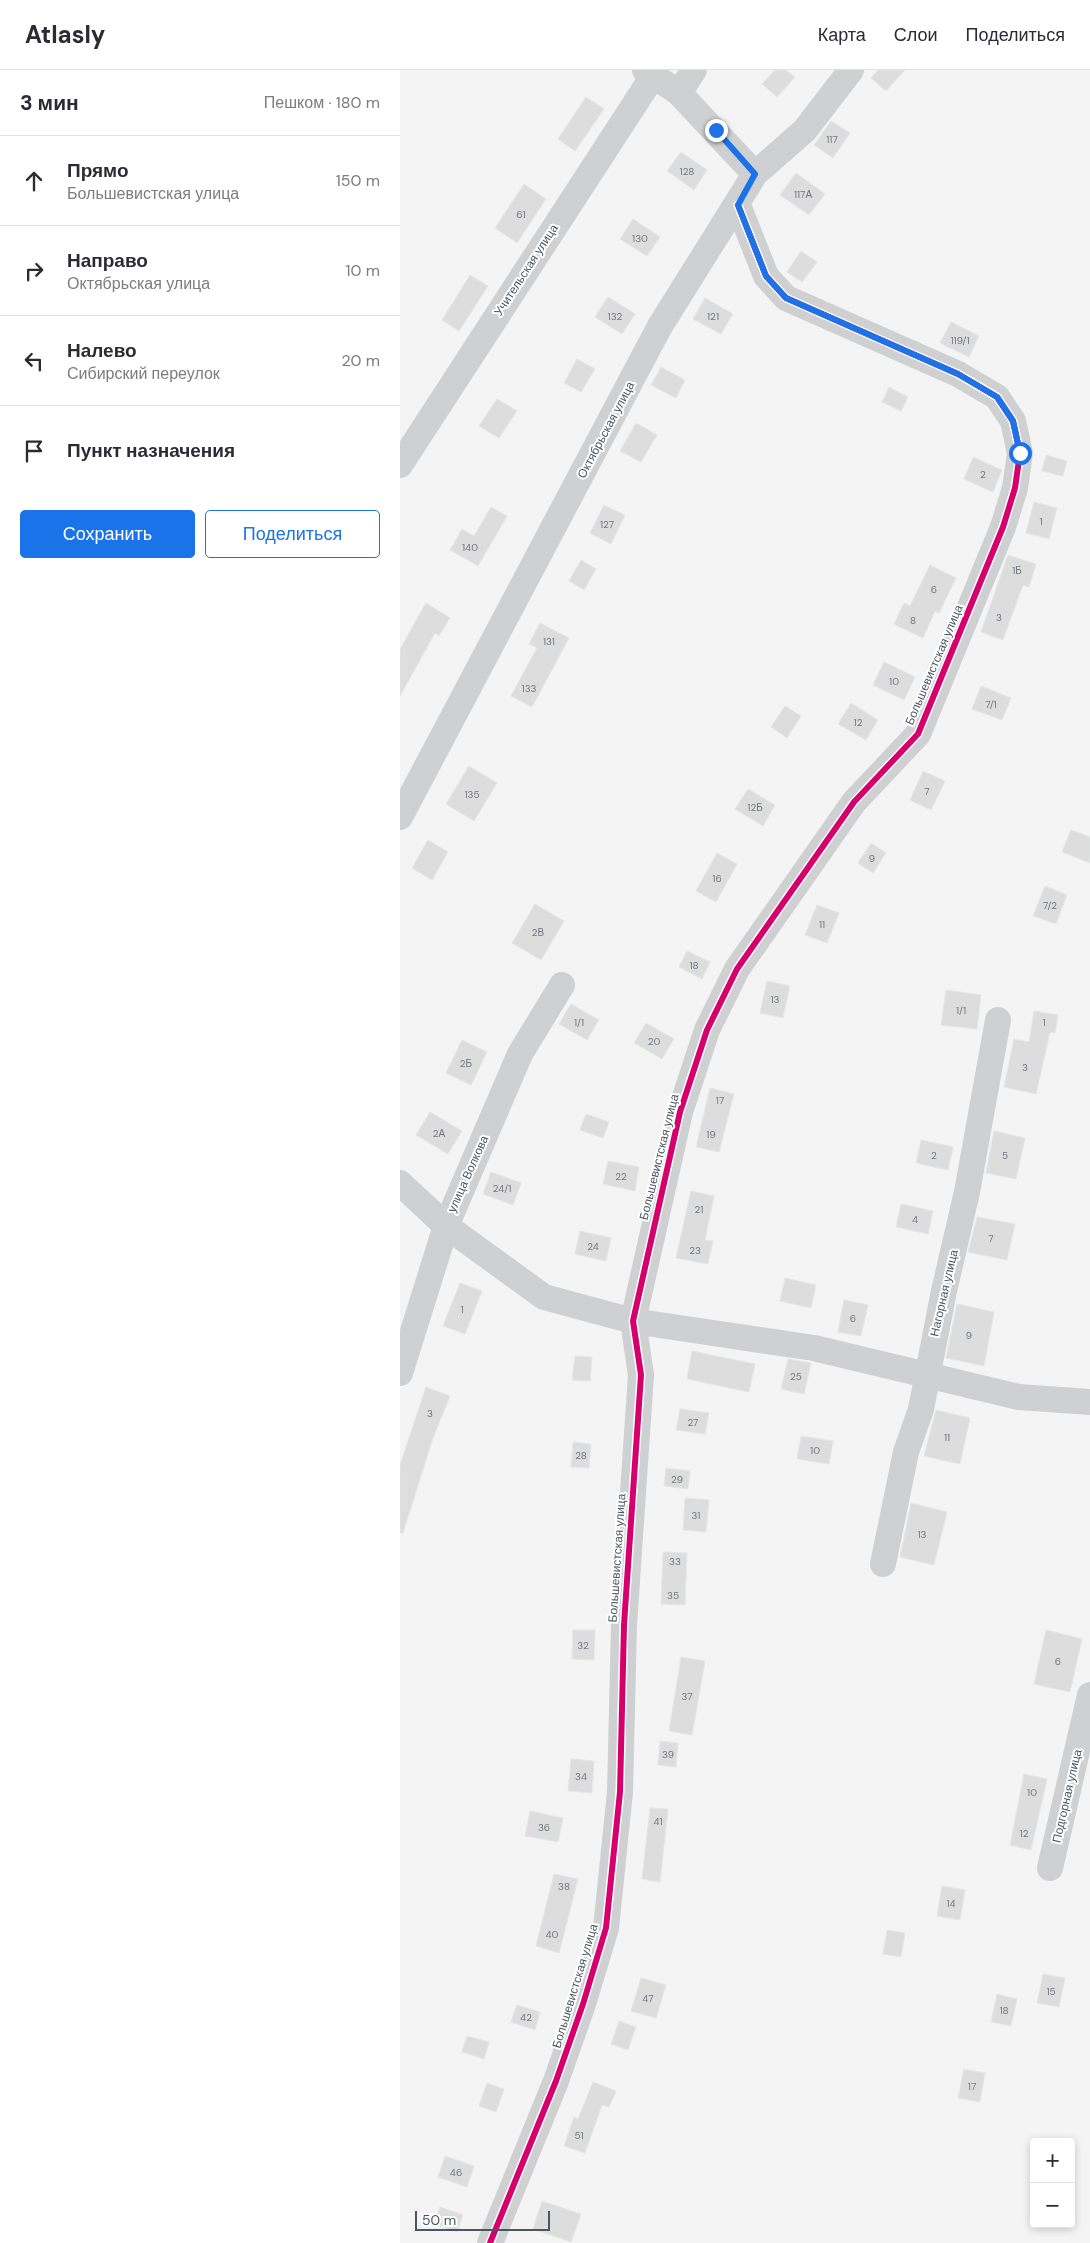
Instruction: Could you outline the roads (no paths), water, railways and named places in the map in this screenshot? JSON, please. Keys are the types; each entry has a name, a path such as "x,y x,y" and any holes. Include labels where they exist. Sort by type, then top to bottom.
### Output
{"street":[{"path":"679,93 694,70"},
{"name":"Октябрьская улица","path":"404,801 660,326 738,205 755,174 805,130 851,70"},
{"path":"649,73 679,93 755,174"},
{"name":"Учительская улица","path":"400,465 649,73"},
{"name":"Большевистская улица","path":"490,2243 556,2081 606,1928 620,1792 624,1625 641,1375 633,1322 680,1112 707,1030 737,969 854,802 918,734 1003,527 1015,488 1020,453 1013,421 997,397 958,374 786,298 766,276 738,205"},
{"name":"улица Волкова","path":"400,1374 446,1226 520,1054 562,985"},
{"name":"Нагорная улица","path":"883,1564 906,1452 921,1409 926,1376 967,1192 998,1020"},
{"path":"400,1183 446,1226 544,1297 633,1322 814,1348 1019,1397 1090,1402"},
{"name":"Подгорная улица","path":"1050,1868 1090,1695"}]}
